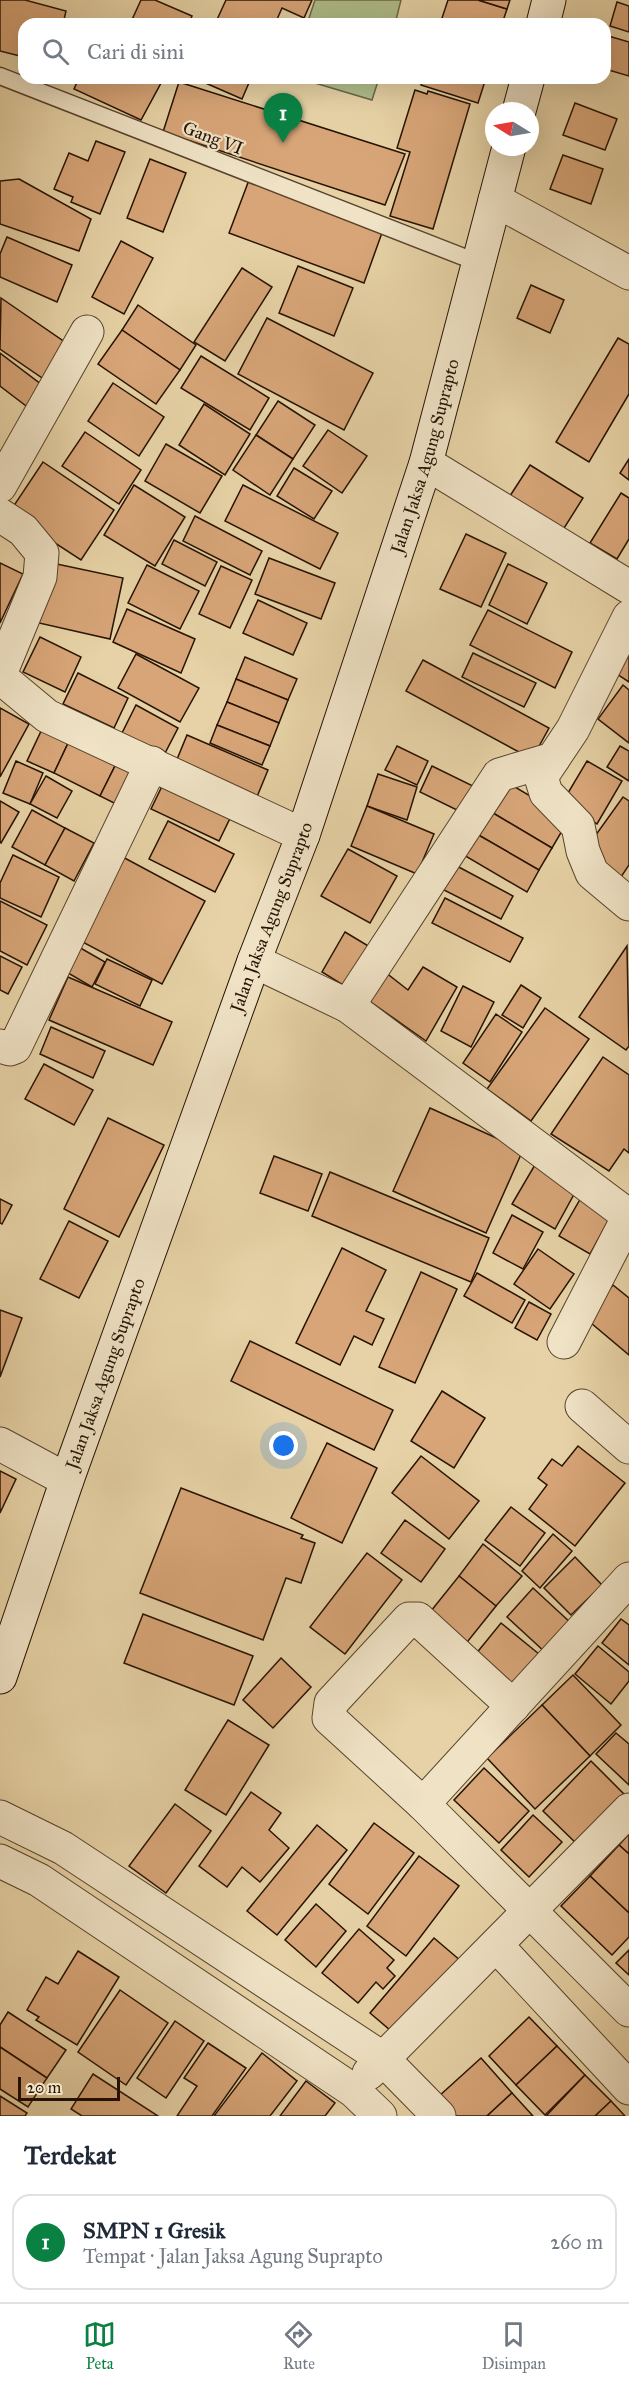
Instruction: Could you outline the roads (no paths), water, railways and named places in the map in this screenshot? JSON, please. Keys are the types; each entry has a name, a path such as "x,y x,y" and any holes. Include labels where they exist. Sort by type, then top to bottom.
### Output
{"street":[{"path":"544,18 549,0"},
{"path":"521,102 526,84"},
{"name":"Jalan Jaksa Agung Suprapto","path":"0,1677 254,961 303,835 426,463 507,156"},
{"path":"495,200 628,271"},
{"path":"0,486 87,332"},
{"path":"426,463 629,588"},
{"path":"0,515 23,530 42,553 40,577 0,676 47,716 303,835"},
{"path":"629,616 573,729 541,777 546,793 578,826 592,873 629,904"},
{"path":"348,1005 499,775 553,759"},
{"path":"0,1046 10,1049 15,1047 152,763"},
{"path":"254,961 348,1005 629,1216 564,1342"},
{"path":"582,1406 629,1447"},
{"path":"0,1444 68,1480"},
{"path":"423,1804 629,1579"},
{"path":"513,1706 418,1619 409,1619 331,1703 330,1718 423,1804 629,2010"},
{"path":"354,2091 382,2058 629,1810"},
{"path":"0,1817 63,1848 382,2058 439,2116"},
{"path":"0,1861 39,1880 354,2091 380,2116"},
{"path":"496,1945 629,2088"}],"lane":[{"name":"Gang VI","path":"0,76 18,83"},
{"name":"Gang VI","path":"21,84 479,262"}],"place":[{"name":"SMPN 1 Gresik","path":"283,143"}]}
